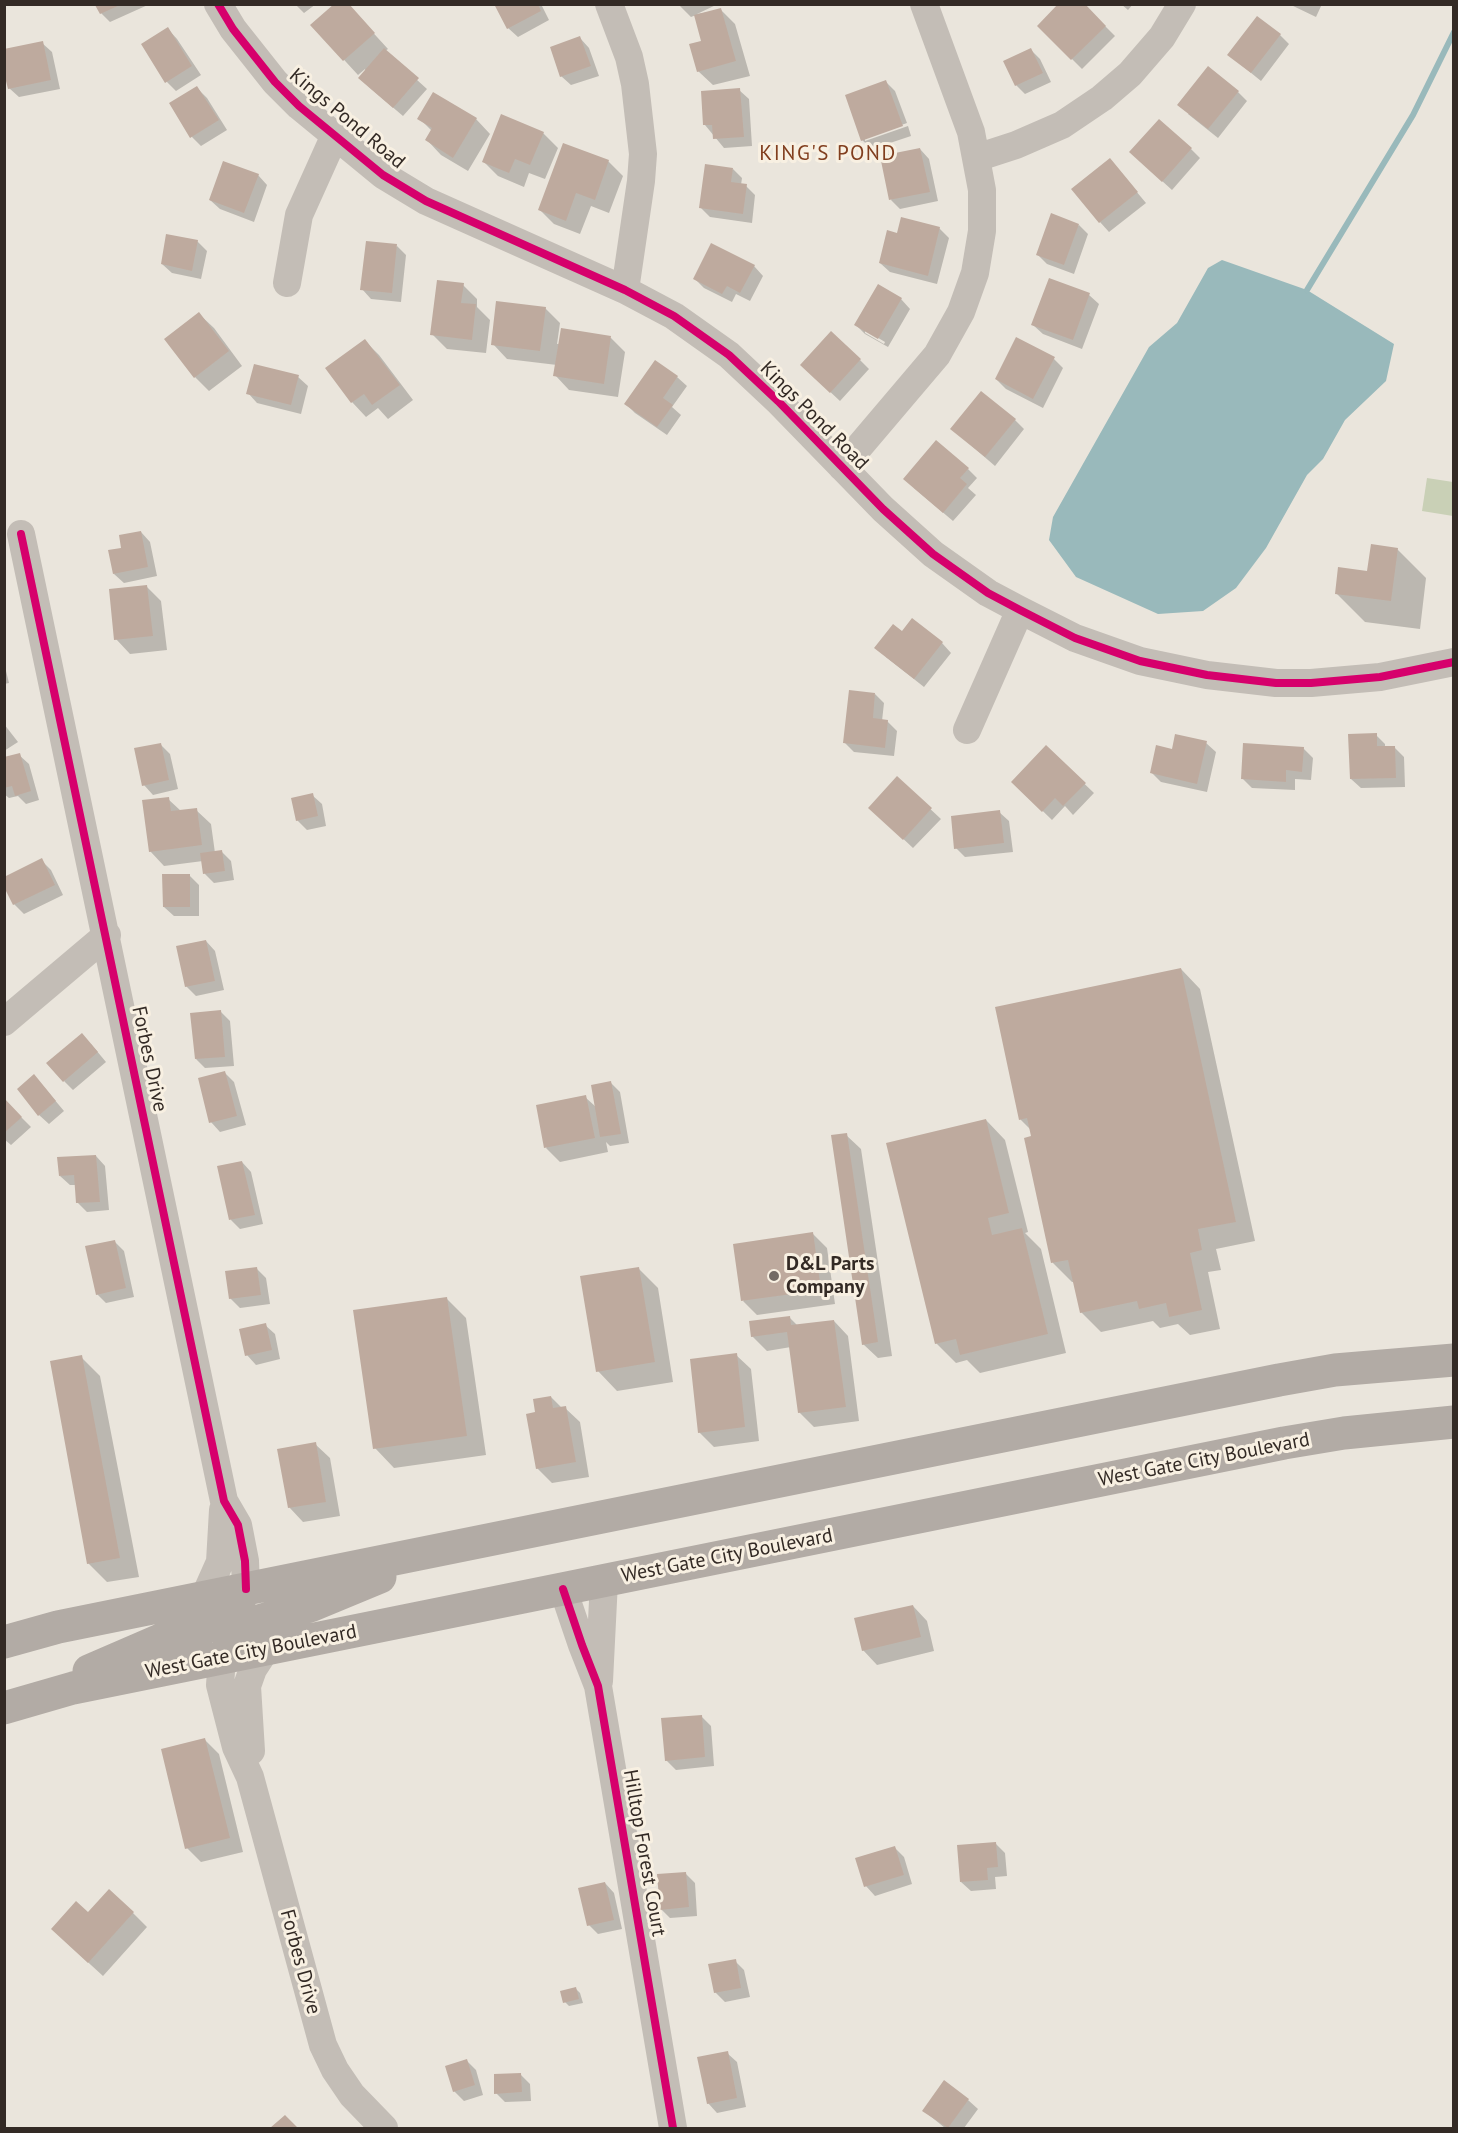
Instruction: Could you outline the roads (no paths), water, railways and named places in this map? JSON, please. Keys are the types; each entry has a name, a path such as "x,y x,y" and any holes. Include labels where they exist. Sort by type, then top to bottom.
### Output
{"main road":[{"path":"4,1642 58,1627 1279,1380 1335,1370 1454,1360"},
{"name":"West Gate City Boulevard","path":"12,1705 73,1688 1284,1443 1344,1433 1454,1422"},
{"path":"222,1658 239,1635 256,1622 310,1606 448,1548"},
{"path":"12,1705 163,1639 211,1626 230,1612 246,1589"}],"street":[{"name":"Kings Pond Road","path":"218,4 233,29 275,82 299,106 383,174 426,201 624,290 674,316 729,355 778,401 883,509 933,554 988,593 1075,638 1140,661 1207,675 1276,683 1311,683 1380,677 1454,662"},
{"path":"609,4 636,84 643,154 642,181 624,290"},
{"path":"842,467 936,355 961,312 975,273 982,231 982,190 976,158 971,132 924,4"},
{"path":"976,158 1016,145 1062,125 1102,98 1130,74 1162,38 1182,4"},
{"path":"287,283 299,214 335,135"},
{"name":"Forbes Drive","path":"21,534 107,935 224,1502 220,1562 204,1598"},
{"path":"967,730 1020,610"},
{"path":"4,1022 107,935"},
{"name":"Forbes Drive","path":"224,1502 238,1525 245,1561 246,1589"},
{"name":"Hilltop Forest Court","path":"598,1686 604,1581"},
{"name":"Hilltop Forest Court","path":"563,1589 598,1686 673,2128"},
{"name":"Forbes Drive","path":"250,1777 251,1743 247,1686 266,1649"},
{"name":"Forbes Drive","path":"222,1658 220,1685 236,1747 250,1777 323,2045 335,2070 352,2095 384,2128"}],"water":[{"path":"1222,260 1307,290 1394,344 1386,381 1345,420 1323,459 1307,475 1266,548 1236,588 1203,611 1158,614 1076,577 1049,540 1053,517 1149,347 1177,323 1208,268"}],"waterway":[{"path":"1307,290 1413,115 1454,32"}],"place":[{"name":"D&L Parts Company","path":"774,1276"}],"district":[{"name":"KING'S POND","path":"828,154"}]}
